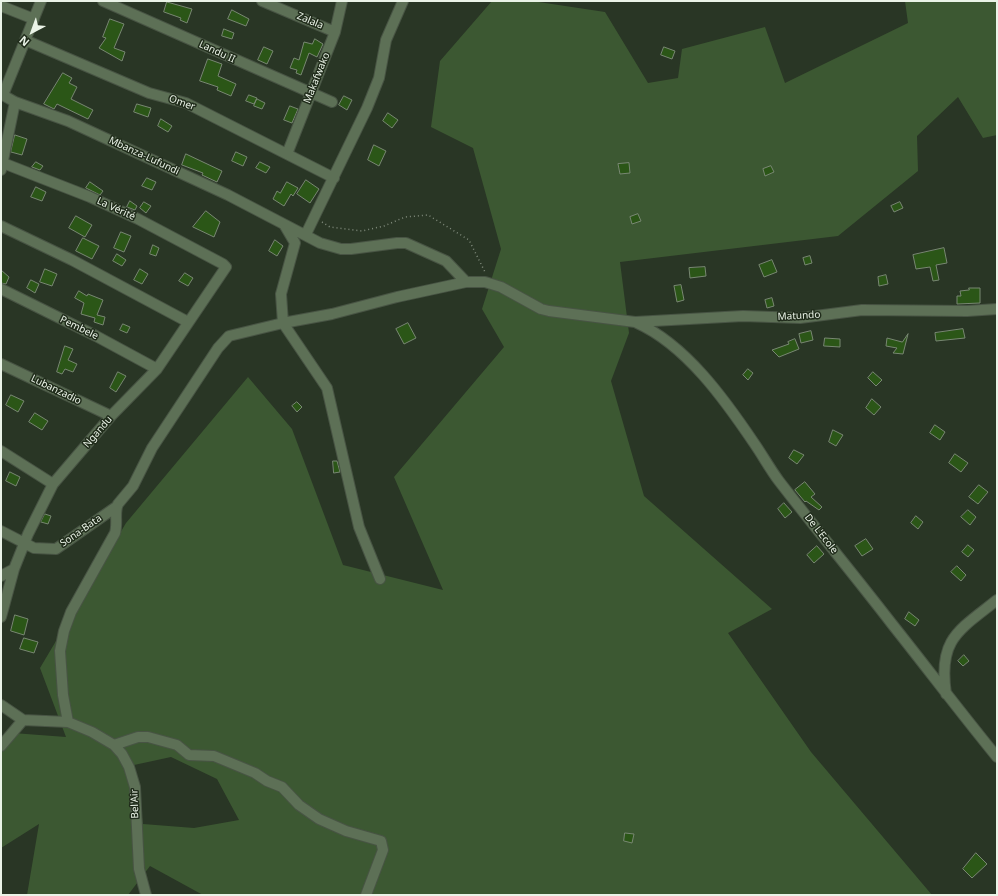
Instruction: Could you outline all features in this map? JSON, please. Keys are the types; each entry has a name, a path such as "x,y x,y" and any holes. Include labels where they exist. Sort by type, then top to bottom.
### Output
{"street":[{"path":"2,95 41,1"},
{"name":"Landu II","path":"103,1 154,22 311,94 332,102"},
{"name":"Zalala","path":"262,1 335,32"},
{"name":"Makafwako","path":"287,154 335,32 342,1"},
{"path":"306,234 367,108 379,78 386,40 403,1"},
{"path":"1,6 34,19"},
{"name":"Omer","path":"25,40 149,93 186,103 334,178"},
{"name":"Mbanza-Lufundi","path":"2,95 15,102 68,121 228,195 284,225 306,234 320,243 341,249 397,243 414,246 446,261 466,282"},
{"path":"2,167 15,102"},
{"name":"La Vérité","path":"2,167 124,213 225,265"},
{"path":"284,225 295,243 281,294 283,323 327,388 359,527 380,579"},
{"path":"1,226 72,260 188,322"},
{"name":"Ngandu","path":"1,617 14,569 53,484 111,416 156,369 225,269 225,265"},
{"name":"Matundo","path":"283,323 332,314 397,297 466,282 485,282 511,291 541,309 601,319 636,322 743,316 800,318 862,310 967,311 997,309"},
{"name":"Pembele","path":"1,289 96,336 156,369"},
{"name":"De L'Ecole","path":"636,322 648,328 669,343 704,377 754,442 778,480 898,631 946,695 997,757"},
{"name":"Sona-Bata","path":"1,531 24,545 38,549 56,549 116,507 133,486 152,448 223,341 229,336 283,323"},
{"name":"Lubanzadio","path":"1,364 111,416"},
{"path":"1,451 53,484"},
{"path":"1,705 23,720 68,722 63,695 60,651 64,631 71,612 115,533 117,526 116,507"},
{"path":"1,576 14,569"},
{"path":"1,582 9,590"},
{"path":"946,695 943,665 950,644 957,632 997,600"},
{"path":"1,746 23,720"},
{"name":"Bel'Air","path":"68,722 92,732 114,745 129,767 135,786 139,869 146,895"},
{"path":"114,745 138,737 148,737 177,745 189,755 214,756 282,787 299,805 319,819 346,831 381,841 383,850 366,895"}],"path":[{"path":"315,217 330,227 362,231 384,226 405,217 428,215 469,240 485,269 485,282"}],"green space":[{"path":"492,1 532,1 605,12 648,83 678,78 682,49 765,27 785,83 908,23 905,1 997,1 997,135 983,138 958,97 917,136 918,171 838,236 620,262 629,333 611,381 644,496 772,609 728,633 811,752 932,895 203,895 150,866 128,895 27,895 39,824 1,848 1,749 13,733 66,737 40,668 126,523 248,377 292,429 343,565 443,590 394,477 504,347 482,309 501,249 473,148 431,127 440,61","holes":["171,757 217,779 239,820 194,828 143,824 134,765"]}],"building":[{"path":"167,2 192,9 187,23 180,20 181,18 164,12"},
{"path":"232,10 249,19 246,26 228,19"},
{"path":"110,19 124,24 114,48 125,52 122,61 99,48 106,38 103,37"},
{"path":"224,29 234,33 232,39 222,36"},
{"path":"315,39 323,44 317,57 309,53 301,75 296,73 297,70 290,68 294,58 299,60 304,42 312,44"},
{"path":"264,47 273,51 267,64 258,60"},
{"path":"664,47 675,51 672,59 661,55"},
{"path":"208,59 222,64 218,76 236,84 231,96 217,90 218,87 200,81"},
{"path":"63,73 72,78 69,83 77,87 71,99 93,110 88,119 57,104 54,109 44,104"},
{"path":"249,95 257,98 254,104 246,101"},
{"path":"344,96 352,100 347,110 339,105"},
{"path":"257,99 265,103 262,109 254,106"},
{"path":"137,104 151,108 148,117 134,112"},
{"path":"290,106 298,109 292,123 284,120"},
{"path":"388,113 398,120 392,128 383,121"},
{"path":"161,119 172,126 168,132 158,126"},
{"path":"15,135 27,139 22,155 11,152"},
{"path":"374,145 386,151 379,166 368,160"},
{"path":"236,152 247,157 243,166 232,161"},
{"path":"186,154 222,171 217,182 202,175 203,173 182,165"},
{"path":"36,162 43,166 40,170 32,167"},
{"path":"260,162 270,167 266,173 256,168"},
{"path":"629,163 630,173 620,174 618,164"},
{"path":"771,166 774,172 765,176 763,169"},
{"path":"147,178 156,182 152,190 142,186"},
{"path":"306,180 319,189 310,203 297,194"},
{"path":"90,182 103,191 100,195 86,188"},
{"path":"287,182 298,188 293,196 291,194 284,206 273,199 277,191 280,193"},
{"path":"36,187 46,192 42,201 31,197"},
{"path":"130,201 137,206 135,210 127,207"},
{"path":"144,202 151,206 146,213 140,208"},
{"path":"900,202 903,208 894,212 891,206"},
{"path":"206,211 220,222 214,237 193,227"},
{"path":"638,214 641,221 632,224 630,217"},
{"path":"76,216 92,225 85,237 69,228"},
{"path":"121,232 131,236 124,252 114,248"},
{"path":"83,238 99,246 92,259 76,251"},
{"path":"275,240 283,246 277,256 269,251"},
{"path":"153,245 159,248 156,256 150,254"},
{"path":"944,248 947,263 936,265 939,280 933,281 930,267 916,269 913,255"},
{"path":"117,254 126,260 122,266 113,261"},
{"path":"810,256 812,263 805,265 803,258"},
{"path":"772,260 777,272 764,277 759,265"},
{"path":"705,267 706,276 690,278 689,268"},
{"path":"45,269 57,274 52,286 40,282"},
{"path":"140,269 148,274 142,284 134,280"},
{"path":"1,270 9,277 6,284 1,283"},
{"path":"185,273 193,278 188,286 179,281"},
{"path":"886,275 888,284 879,286 878,277"},
{"path":"31,280 39,284 35,293 27,288"},
{"path":"681,285 684,300 677,302 674,286"},
{"path":"969,288 980,288 980,303 957,304 957,296 961,296 960,291 969,290"},
{"path":"79,291 87,296 88,294 103,300 97,315 105,317 103,325 94,322 95,318 81,314 84,303 75,298"},
{"path":"772,298 774,306 767,308 765,300"},
{"path":"408,323 416,338 404,344 396,329"},
{"path":"123,324 130,327 127,333 120,330"},
{"path":"963,329 965,338 936,341 935,333"},
{"path":"811,331 813,340 801,343 799,334"},
{"path":"908,334 903,354 893,353 897,348 886,346 887,338 902,342"},
{"path":"825,338 840,339 840,347 824,346"},
{"path":"795,339 799,349 779,357 772,350 789,344 788,342"},
{"path":"65,346 73,349 68,360 77,364 73,372 65,369 62,374 57,372"},
{"path":"748,369 753,373 748,380 743,375"},
{"path":"118,372 126,376 116,392 110,388"},
{"path":"873,372 882,380 876,386 868,378"},
{"path":"11,395 24,401 18,412 6,405"},
{"path":"872,399 881,407 874,415 866,408"},
{"path":"297,402 302,407 297,412 292,406"},
{"path":"35,413 48,421 42,430 29,422"},
{"path":"935,425 945,432 940,440 930,433"},
{"path":"833,430 843,435 836,446 829,442"},
{"path":"794,450 804,455 797,464 789,458"},
{"path":"955,454 968,463 961,472 949,463"},
{"path":"333,461 337,461 340,472 334,473"},
{"path":"10,472 20,477 16,486 6,481"},
{"path":"805,482 815,494 811,497 822,507 819,510 806,501 805,502 795,490"},
{"path":"979,485 988,492 978,504 969,497"},
{"path":"784,503 792,512 785,518 778,509"},
{"path":"968,510 976,517 970,525 961,517"},
{"path":"45,514 51,516 48,524 41,522"},
{"path":"916,516 923,522 918,529 911,523"},
{"path":"866,539 873,549 862,556 855,546"},
{"path":"968,545 974,550 968,557 962,552"},
{"path":"817,546 824,554 814,563 807,555"},
{"path":"957,566 966,575 961,581 951,572"},
{"path":"909,612 919,620 915,626 905,619"},
{"path":"15,615 28,619 24,635 11,631"},
{"path":"24,638 38,642 34,653 20,649"},
{"path":"964,655 969,661 963,666 958,661"},
{"path":"625,833 634,834 632,843 624,841"},
{"path":"976,853 987,864 972,878 963,869"}]}
